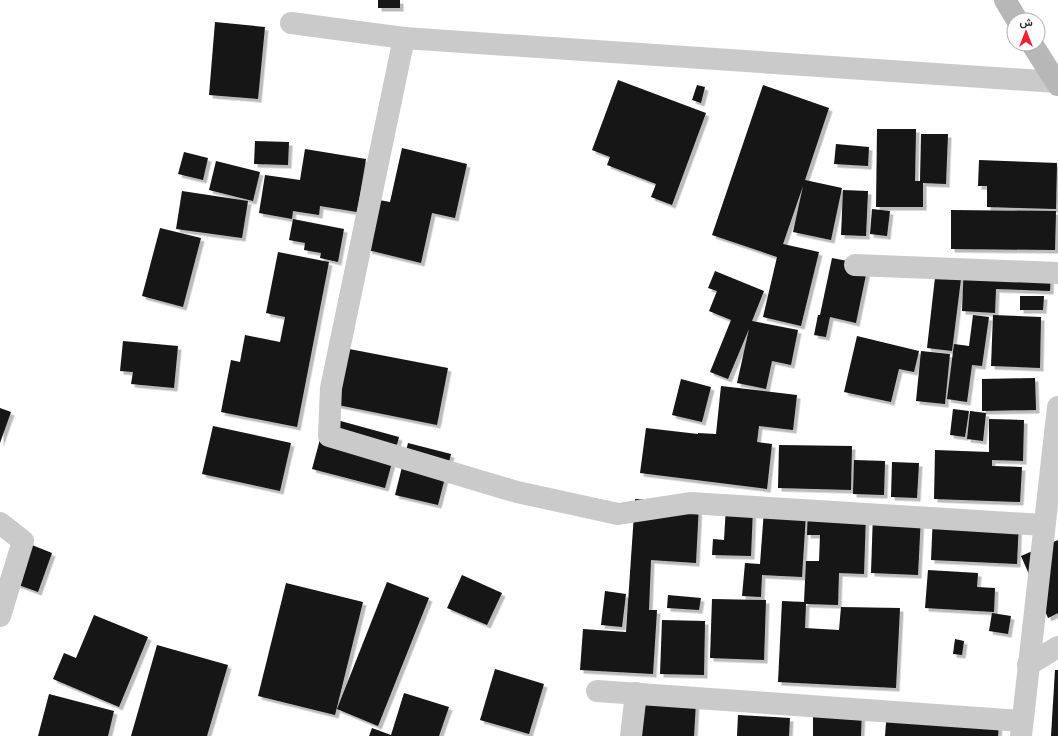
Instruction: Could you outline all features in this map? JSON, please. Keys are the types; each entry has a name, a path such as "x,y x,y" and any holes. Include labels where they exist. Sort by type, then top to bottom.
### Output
{"main road":[{"path":"1005,0 1012,12"},
{"path":"1037,52 1057,83"}],"street":[{"path":"291,23 404,38 1057,83"},
{"path":"404,38 331,388 329,436 517,492 618,514 690,503 1043,525"},
{"path":"855,265 1058,273"},
{"path":"597,691 636,693 1021,728 1043,525 1058,407"},
{"path":"0,523 23,542 0,616"},
{"path":"1028,665 1058,647"},
{"path":"631,736 636,693"}],"building":[{"path":"378,0 400,0 400,8 378,8"},
{"path":"215,22 265,27 258,99 209,95"},
{"path":"618,80 706,113 672,205 651,197 656,184 607,165 610,157 592,150"},
{"path":"697,85 705,87 701,103 692,100"},
{"path":"763,85 829,108 805,180 842,188 831,240 793,232 803,186 783,244 819,252 801,326 763,317 777,257 712,235"},
{"path":"877,129 916,129 915,181 920,181 921,134 948,134 946,184 923,183 923,207 876,207"},
{"path":"255,141 289,142 288,165 254,164"},
{"path":"836,144 869,147 868,166 834,164"},
{"path":"402,148 467,164 455,218 432,213 421,263 368,250 379,200 390,202"},
{"path":"305,149 366,159 357,212 320,206 319,215 293,211 292,219 259,213 265,175 300,180"},
{"path":"184,152 208,158 203,180 178,174"},
{"path":"979,160 1057,163 1056,209 987,207 987,186 978,186"},
{"path":"216,161 260,172 253,201 209,190"},
{"path":"843,190 868,191 866,236 841,235"},
{"path":"182,191 248,201 242,238 176,229"},
{"path":"872,209 890,211 887,236 870,234"},
{"path":"951,210 1056,211 1055,250 951,249"},
{"path":"293,219 344,229 338,262 320,258 321,253 304,250 305,243 289,240"},
{"path":"160,228 201,238 183,307 142,296"},
{"path":"278,252 329,262 297,427 221,412 231,360 240,362 245,335 280,342 285,317 266,313"},
{"path":"832,258 868,265 856,323 830,317 826,337 814,335 818,315 820,315"},
{"path":"937,260 963,263 952,351 927,348"},
{"path":"964,263 1051,268 1050,291 996,289 995,313 962,311"},
{"path":"715,271 764,291 752,321 798,330 791,365 772,361 766,389 737,383 749,329 728,379 710,372 731,320 709,311 717,291 708,288"},
{"path":"1020,296 1044,296 1043,310 1020,310"},
{"path":"973,315 989,317 982,366 972,365 967,402 947,399 954,344 969,346"},
{"path":"993,315 1041,317 1040,368 991,366"},
{"path":"857,336 919,351 914,372 899,369 891,402 844,392"},
{"path":"123,341 178,346 174,388 131,384 133,372 120,371"},
{"path":"344,348 448,368 437,425 333,404"},
{"path":"921,351 950,354 945,404 916,401"},
{"path":"1035,378 1036,410 982,411 982,379"},
{"path":"681,379 711,387 702,422 672,415"},
{"path":"721,386 797,395 793,430 759,426 757,442 772,444 767,489 640,473 646,428 698,434 716,434"},
{"path":"0,408 11,412 0,443"},
{"path":"953,409 969,411 965,437 950,435"},
{"path":"970,411 986,413 983,441 967,439"},
{"path":"326,417 399,437 385,488 312,469"},
{"path":"989,419 1024,420 1023,461 992,460 992,466 1022,467 1020,502 934,499 935,450 989,452"},
{"path":"213,426 291,443 280,491 202,474"},
{"path":"408,443 451,454 438,505 395,495"},
{"path":"779,445 852,446 851,490 778,488"},
{"path":"854,460 885,461 884,495 853,494"},
{"path":"892,462 919,463 917,498 891,497"},
{"path":"635,499 699,503 696,563 651,560 649,610 657,610 653,674 580,670 583,629 626,632"},
{"path":"726,507 753,508 751,556 712,555 713,539 724,540"},
{"path":"764,510 806,513 802,577 762,575 761,597 742,596 745,563 760,564"},
{"path":"808,510 866,513 864,574 839,573 838,605 806,604 805,628 839,630 841,607 900,608 896,688 778,682 782,601 804,602 806,561 819,561 820,535 807,535"},
{"path":"873,513 921,515 918,575 871,573"},
{"path":"933,515 1019,519 1017,564 931,560"},
{"path":"17,539 52,553 38,592 2,579"},
{"path":"1058,540 1058,613 1048,618 1021,556"},
{"path":"928,570 978,573 977,587 995,588 994,612 925,608"},
{"path":"462,575 502,593 487,625 447,608"},
{"path":"387,582 429,598 378,726 337,709"},
{"path":"286,583 363,602 335,715 258,696"},
{"path":"605,591 626,594 622,627 601,625"},
{"path":"668,595 701,598 699,610 667,608"},
{"path":"712,599 766,600 764,660 710,658"},
{"path":"992,613 1011,616 1008,634 989,631"},
{"path":"94,615 148,637 119,707 53,679 64,653 76,658"},
{"path":"662,620 705,621 704,675 660,674"},
{"path":"955,639 964,641 962,655 953,654"},
{"path":"157,645 228,665 207,736 131,736"},
{"path":"495,669 544,684 529,734 480,720"},
{"path":"1055,670 1058,670 1058,736 1051,736"},
{"path":"404,693 449,707 439,736 369,736 372,728 391,735"},
{"path":"49,694 114,711 108,736 38,736"},
{"path":"640,700 696,702 694,736 639,736"},
{"path":"813,706 862,707 861,736 813,736"},
{"path":"887,710 1000,712 998,736 885,736"},
{"path":"738,715 790,718 789,736 737,736"}]}
